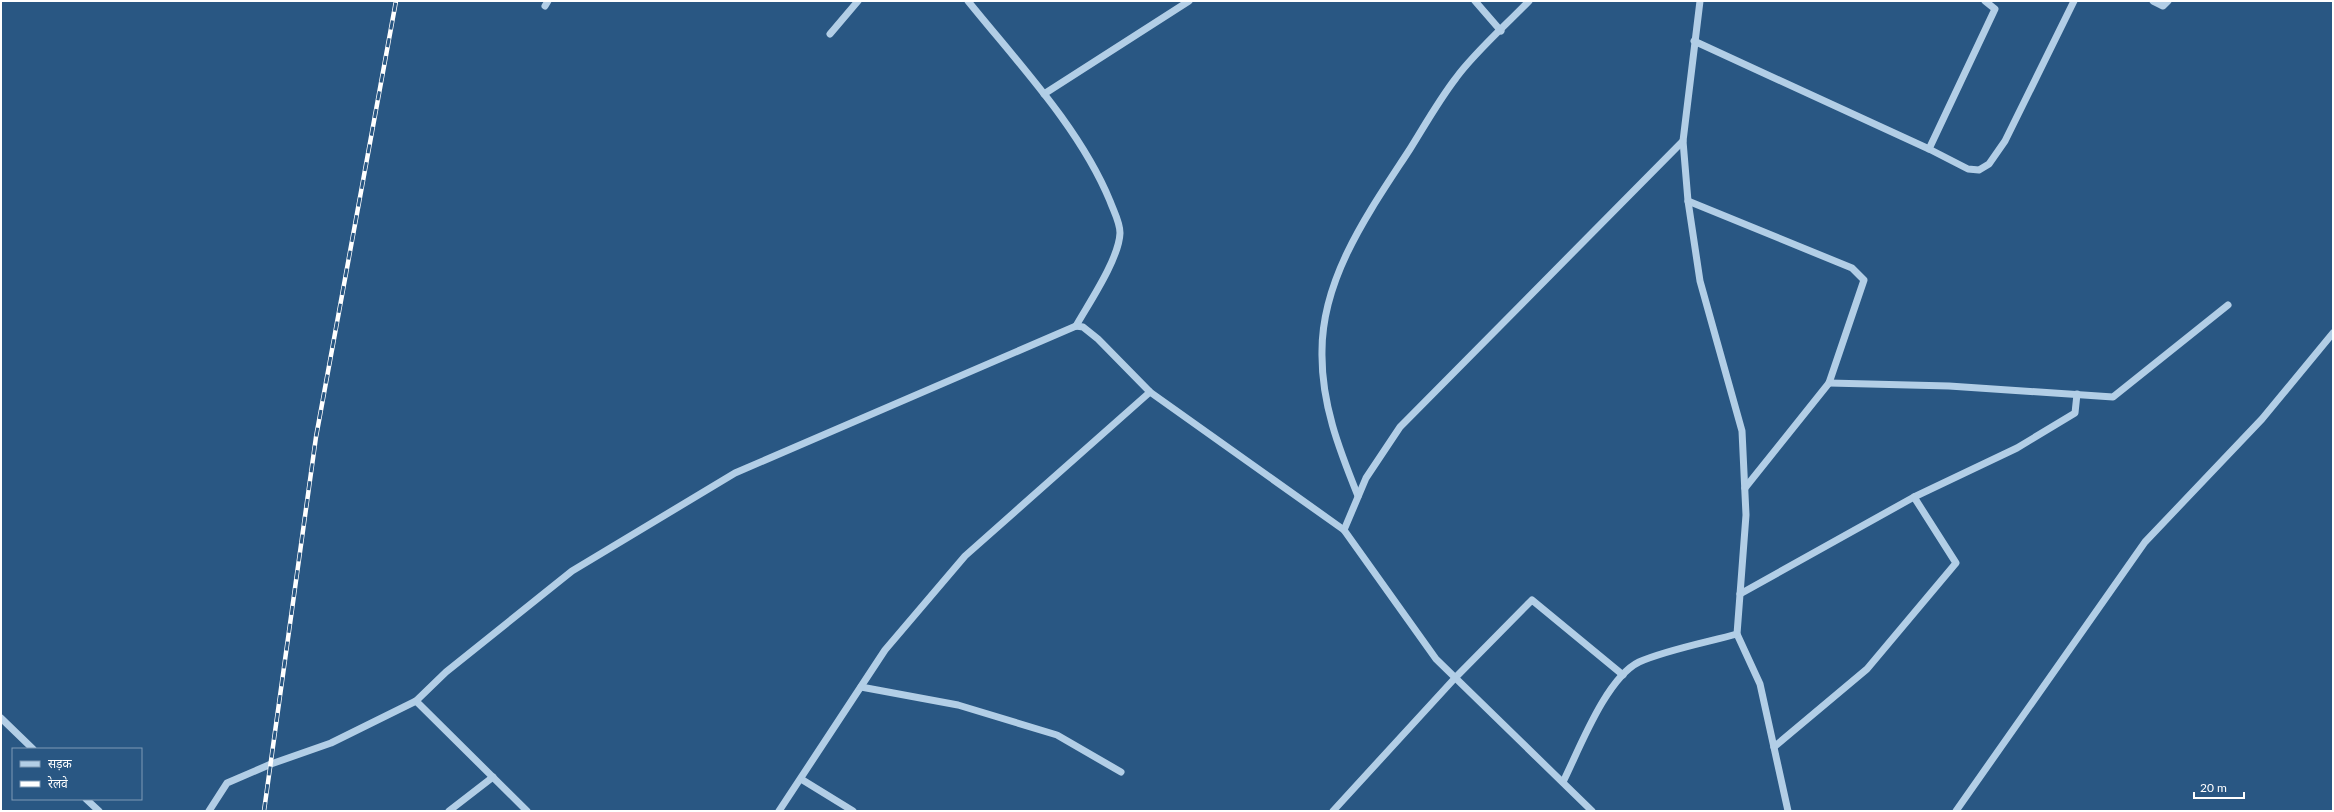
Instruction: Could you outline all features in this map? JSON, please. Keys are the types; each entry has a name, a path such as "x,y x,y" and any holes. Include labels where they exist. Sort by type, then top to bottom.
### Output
{"street":[{"path":"830,34 858,1"},
{"path":"209,811 227,783 271,764 331,743 416,701 446,672 572,571 735,473 1076,326 1111,261 1119,237 1119,227 1103,184 1085,152 1044,94 968,1"},
{"path":"1044,94 1189,1"},
{"path":"1475,1 1501,31"},
{"path":"1358,496 1339,450 1329,416 1323,381 1322,350 1326,314 1340,268 1367,217 1456,77 1529,1"},
{"path":"1700,1 1683,141 1688,201 1700,281 1742,431 1746,516 1736,634 1760,684 1788,811"},
{"path":"1929,149 1995,9 1985,1"},
{"path":"1694,41 1973,170 1985,168 2005,141 2074,1"},
{"path":"2153,1 2163,6 2168,1"},
{"path":"1344,530 1366,478 1400,427 1683,141"},
{"path":"1688,201 1852,268 1864,280 1828,383 1745,488"},
{"path":"1828,383 1949,386 2113,397 2228,305"},
{"path":"1076,326 1083,328 1098,339 1150,392 1344,530 1436,659 1589,808 1580,811"},
{"path":"1956,811 2145,542 2262,419 2333,333"},
{"path":"779,811 885,650 965,556 1150,392"},
{"path":"1740,594 1914,497 2017,448 2075,413 2077,394"},
{"path":"1774,747 1867,669 1956,563 1914,497"},
{"path":"1333,811 1455,678 1532,600 1623,675"},
{"path":"1563,782 1610,690 1623,675 1639,663 1736,634"},
{"path":"861,687 958,705 1057,735 1121,772"},
{"path":"416,701 527,811"},
{"path":"1,718 32,748"},
{"path":"449,811 493,777"},
{"path":"800,779 853,811"},
{"path":"87,800 99,811"}],"railway":[{"path":"264,811 316,437 396,1"}]}
